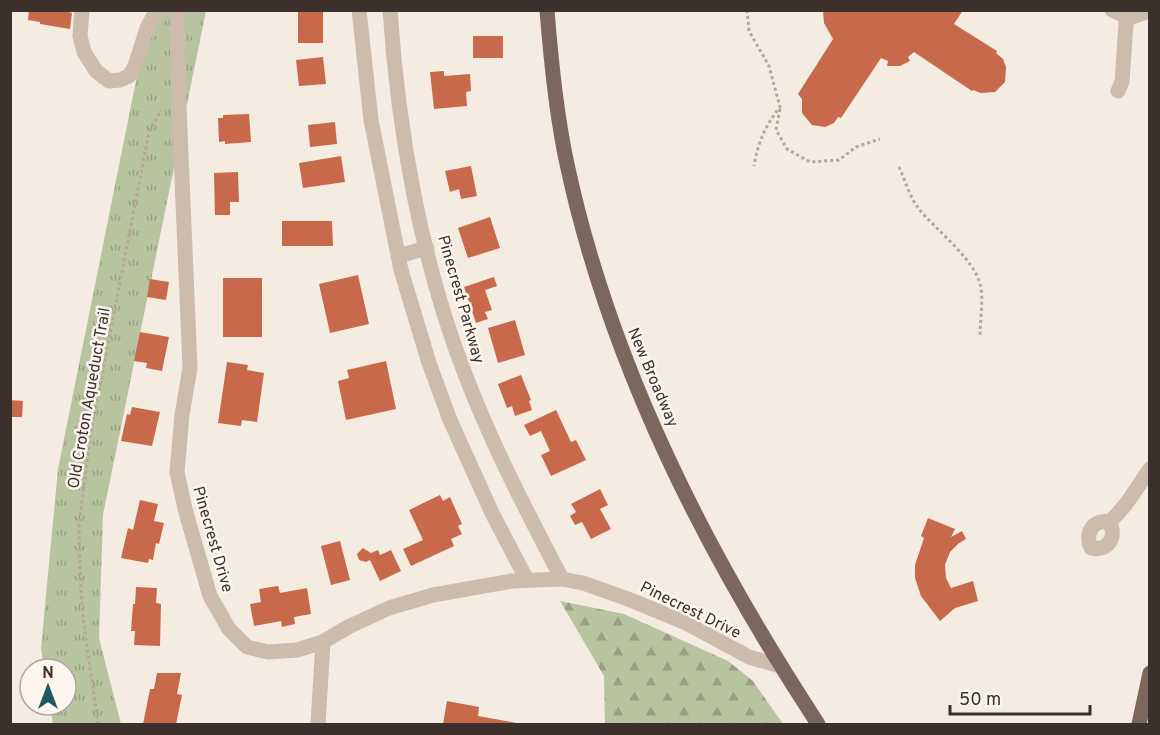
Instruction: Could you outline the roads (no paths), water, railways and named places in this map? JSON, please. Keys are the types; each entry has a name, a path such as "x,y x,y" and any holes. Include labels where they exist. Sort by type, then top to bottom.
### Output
{"main road":[{"name":"New Broadway","path":"547,10 556,100 566,161 582,229 607,310 635,382 697,517 737,593 780,666 818,724"},
{"path":"1139,724 1149,673"}],"street":[{"path":"82,10 80,36 84,52 96,71 109,81 129,76 135,66 147,28 157,11 177,12"},
{"path":"359,10 371,120 400,270 429,363 450,420 492,513 527,580"},
{"name":"Pinecrest Parkway","path":"390,10 392,46 408,160 426,248 465,373 504,467 562,579"},
{"path":"1112,10 1129,18"},
{"path":"1118,91 1122,82 1126,24 1129,18 1149,11"},
{"name":"Pinecrest Drive","path":"177,12 190,368 182,415 177,472 184,509 210,596 229,629 247,646 268,652 297,650 323,642 348,627 389,608 433,595 512,581 562,579 606,590 656,609 749,657 780,666"},
{"path":"398,256 426,248"},
{"path":"1109,522 1133,495 1149,469"},
{"path":"318,724 323,642"}]}
